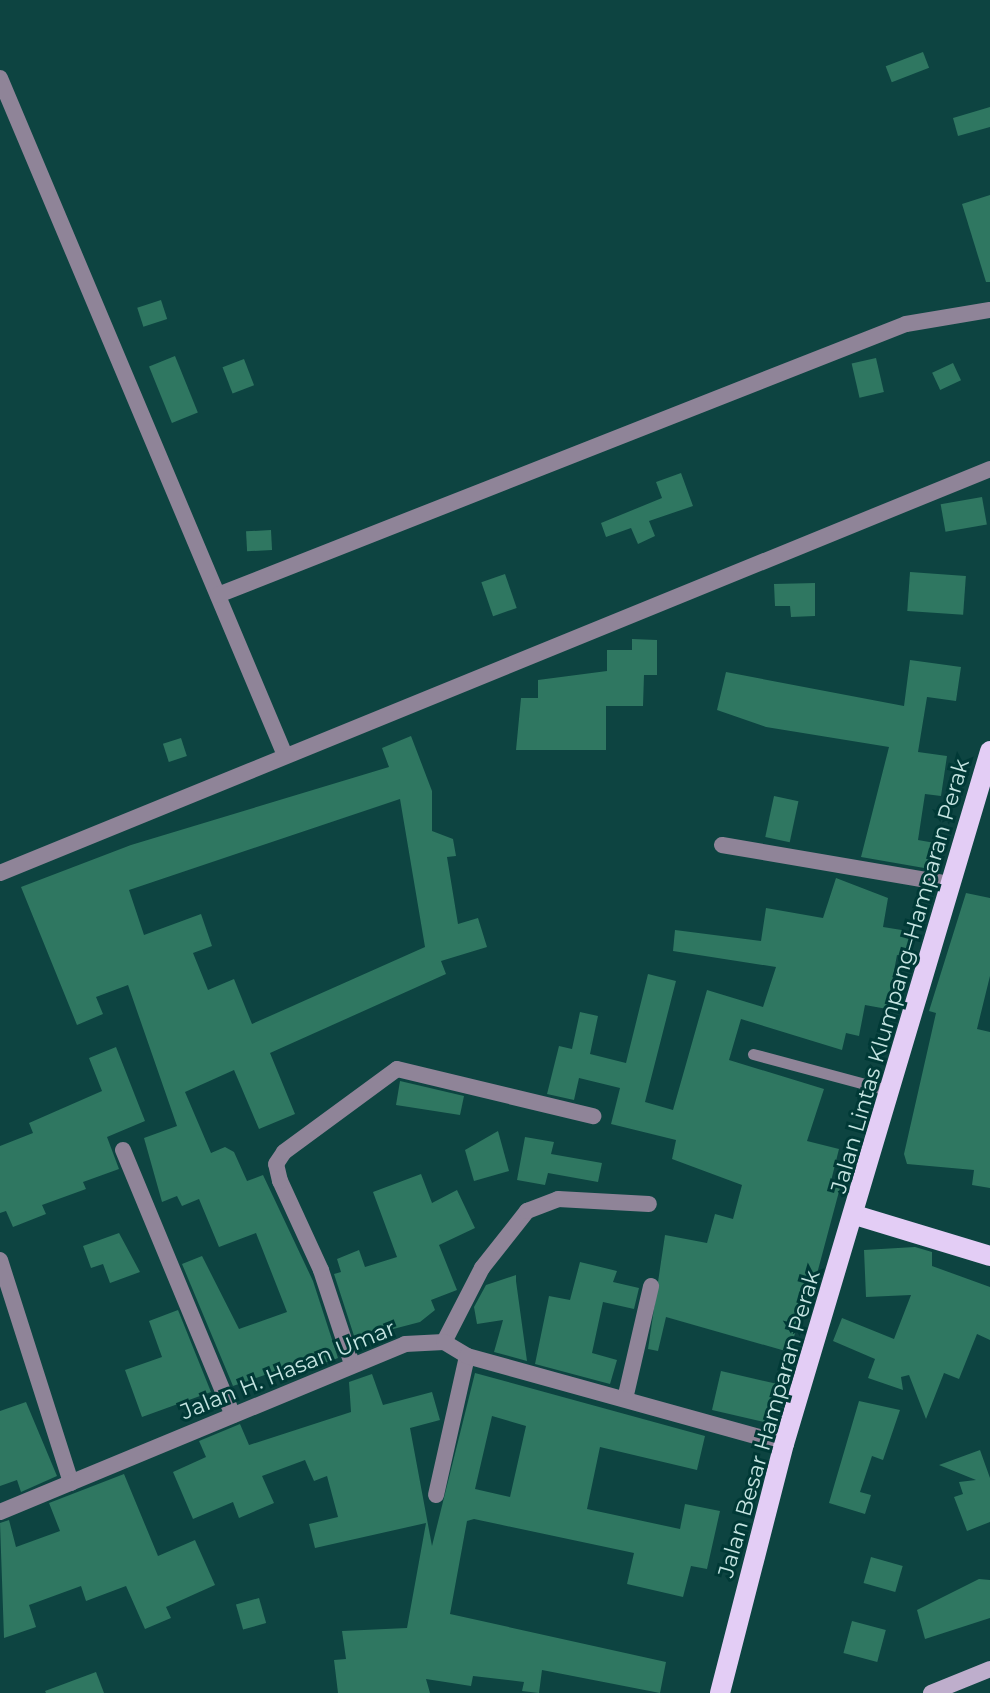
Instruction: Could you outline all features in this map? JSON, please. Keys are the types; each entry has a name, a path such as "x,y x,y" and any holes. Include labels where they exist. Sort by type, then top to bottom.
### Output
{"main road":[{"name":"Jalan Lintas Klumpang–Hamparan Perak","path":"855,1215 990,751"},
{"path":"855,1215 990,1256"},
{"name":"Jalan Besar Hamparan Perak","path":"720,1693 784,1444 855,1215"}],"street":[{"path":"0,78 284,753"},
{"path":"218,595 906,324 990,310"},
{"path":"0,873 284,753 990,469"},
{"path":"722,845 951,884"},
{"path":"352,1364 321,1270 280,1181 276,1164 284,1152 397,1069 593,1116"},
{"path":"123,1150 233,1415"},
{"path":"649,1204 558,1199 527,1211 482,1268 444,1342 467,1356 784,1444"},
{"path":"0,1260 71,1483"},
{"path":"625,1399 651,1286"},
{"name":"Jalan H. Hasan Umar","path":"0,1512 352,1364 405,1344 444,1342"},
{"path":"436,1495 467,1356"},
{"path":"931,1693 990,1669"}],"lane":[{"path":"753,1054 892,1091"}],"building":[{"path":"923,52 929,68 892,82 886,66"},
{"path":"990,107 990,127 958,136 953,118"},
{"path":"990,195 990,282 986,282 962,204"},
{"path":"161,300 167,319 143,327 137,308"},
{"path":"175,356 198,413 172,423 149,366"},
{"path":"876,358 884,392 860,398 852,364"},
{"path":"244,359 254,385 233,393 223,367"},
{"path":"953,363 961,380 940,390 932,373"},
{"path":"681,473 693,506 649,521 655,536 638,544 631,528 606,537 601,523 662,498 656,482"},
{"path":"982,497 987,525 946,532 941,504"},
{"path":"271,530 272,550 247,551 246,531"},
{"path":"910,572 966,576 963,615 907,611"},
{"path":"505,574 517,608 493,616 481,582"},
{"path":"815,583 815,616 791,617 790,606 775,606 774,584"},
{"path":"632,639 657,640 657,675 644,675 643,706 606,706 606,750 516,750 521,698 538,698 538,680 607,671 607,650 632,650"},
{"path":"910,660 961,667 956,701 927,697 918,752 947,756 941,796 925,794 918,840 935,843 930,869 861,857 889,747 766,727 717,710 726,672 904,706"},
{"path":"411,736 432,791 432,831 453,839 456,856 447,857 458,924 478,918 487,947 441,961 446,974 270,1053 295,1114 259,1129 234,1070 185,1092 211,1153 225,1147 234,1152 247,1181 263,1175 313,1281 338,1358 322,1364 319,1356 233,1386 182,1264 202,1256 239,1329 287,1312 256,1233 219,1247 199,1199 182,1206 177,1196 162,1202 144,1138 177,1126 128,985 96,997 103,1014 77,1025 21,887 131,845 389,767 382,748","holes":["400,799 425,947 252,1024 234,979 208,990 193,953 212,946 201,914 144,935 129,890"]},
{"path":"181,738 187,756 169,762 163,744"},
{"path":"774,796 798,801 790,842 765,837"},
{"path":"836,878 888,898 883,927 914,932 911,957 897,955 887,1009 865,1005 859,1036 846,1033 842,1050 741,1019 729,1060 824,1089 807,1141 839,1149 831,1181 841,1184 810,1300 798,1301 805,1303 789,1352 666,1317 658,1351 648,1349 665,1235 707,1243 715,1214 733,1219 742,1185 672,1159 676,1140 611,1124 620,1088 579,1078 574,1100 547,1094 559,1046 572,1049 580,1012 598,1016 590,1054 626,1063 648,974 676,981 645,1102 673,1110 707,990 763,1007 776,967 673,951 675,930 761,941 766,908 823,918"},
{"path":"966,893 990,898 990,976 977,1029 990,1032 990,1188 972,1185 974,1170 907,1164 904,1154 936,1013 929,1011"},
{"path":"116,1047 145,1121 107,1137 119,1169 83,1182 86,1189 42,1205 46,1214 13,1227 6,1211 0,1213 0,1146 33,1133 29,1123 102,1091 89,1058"},
{"path":"400,1081 464,1096 460,1115 396,1105"},
{"path":"498,1131 509,1171 474,1181 465,1150"},
{"path":"525,1137 554,1142 551,1154 602,1163 598,1182 548,1173 545,1185 517,1180"},
{"path":"421,1174 432,1203 457,1190 475,1228 439,1245 457,1290 431,1300 435,1310 420,1322 355,1339 334,1274 341,1272 337,1259 359,1250 365,1267 397,1257 373,1192"},
{"path":"119,1233 140,1272 110,1283 103,1264 91,1268 83,1246"},
{"path":"915,1247 932,1252 932,1266 990,1287 990,1340 977,1334 959,1379 944,1373 926,1419 909,1375 901,1377 903,1390 868,1378 875,1359 833,1341 842,1318 894,1339 911,1295 866,1297 864,1250"},
{"path":"580,1262 617,1271 613,1282 639,1288 634,1309 603,1302 592,1353 617,1360 610,1384 535,1364 549,1296 570,1300"},
{"path":"516,1275 527,1361 494,1352 503,1320 477,1324 474,1307 486,1285"},
{"path":"178,1310 211,1392 142,1417 125,1370 162,1357 149,1321"},
{"path":"721,1371 777,1384 768,1423 712,1410"},
{"path":"475,1373 705,1436 697,1470 600,1447 587,1509 680,1529 685,1504 720,1511 707,1569 691,1566 683,1597 627,1584 634,1553 474,1519 467,1521 450,1614 666,1662 660,1693 542,1670 539,1693 522,1691 524,1682 473,1676 471,1686 426,1679 430,1693 338,1693 334,1660 346,1659 342,1631 407,1628 426,1523 315,1548 309,1524 338,1517 327,1476 314,1481 305,1460 262,1476 274,1503 239,1518 233,1502 193,1519 173,1472 206,1457 199,1441 240,1424 249,1445 351,1412 349,1382 372,1374 383,1405 432,1392 440,1420 410,1428 432,1546","holes":["492,1416 526,1426 510,1497 475,1489"]},
{"path":"859,1401 900,1410 883,1460 872,1456 860,1492 871,1495 865,1514 829,1503"},
{"path":"26,1402 57,1476 21,1492 17,1480 0,1486 0,1411"},
{"path":"980,1450 990,1478 990,1522 967,1531 954,1497 963,1494 959,1482 976,1480 939,1465"},
{"path":"124,1474 158,1556 195,1540 215,1585 166,1607 171,1618 145,1629 126,1586 86,1601 81,1586 29,1605 36,1627 4,1638 0,1523 9,1520 16,1547 60,1531 49,1503"},
{"path":"871,1557 903,1566 895,1592 864,1583"},
{"path":"979,1579 990,1580 990,1618 925,1639 917,1610"},
{"path":"259,1598 266,1623 243,1630 236,1605"},
{"path":"852,1621 886,1630 877,1662 843,1653"},
{"path":"96,1672 104,1693 45,1691"}]}
